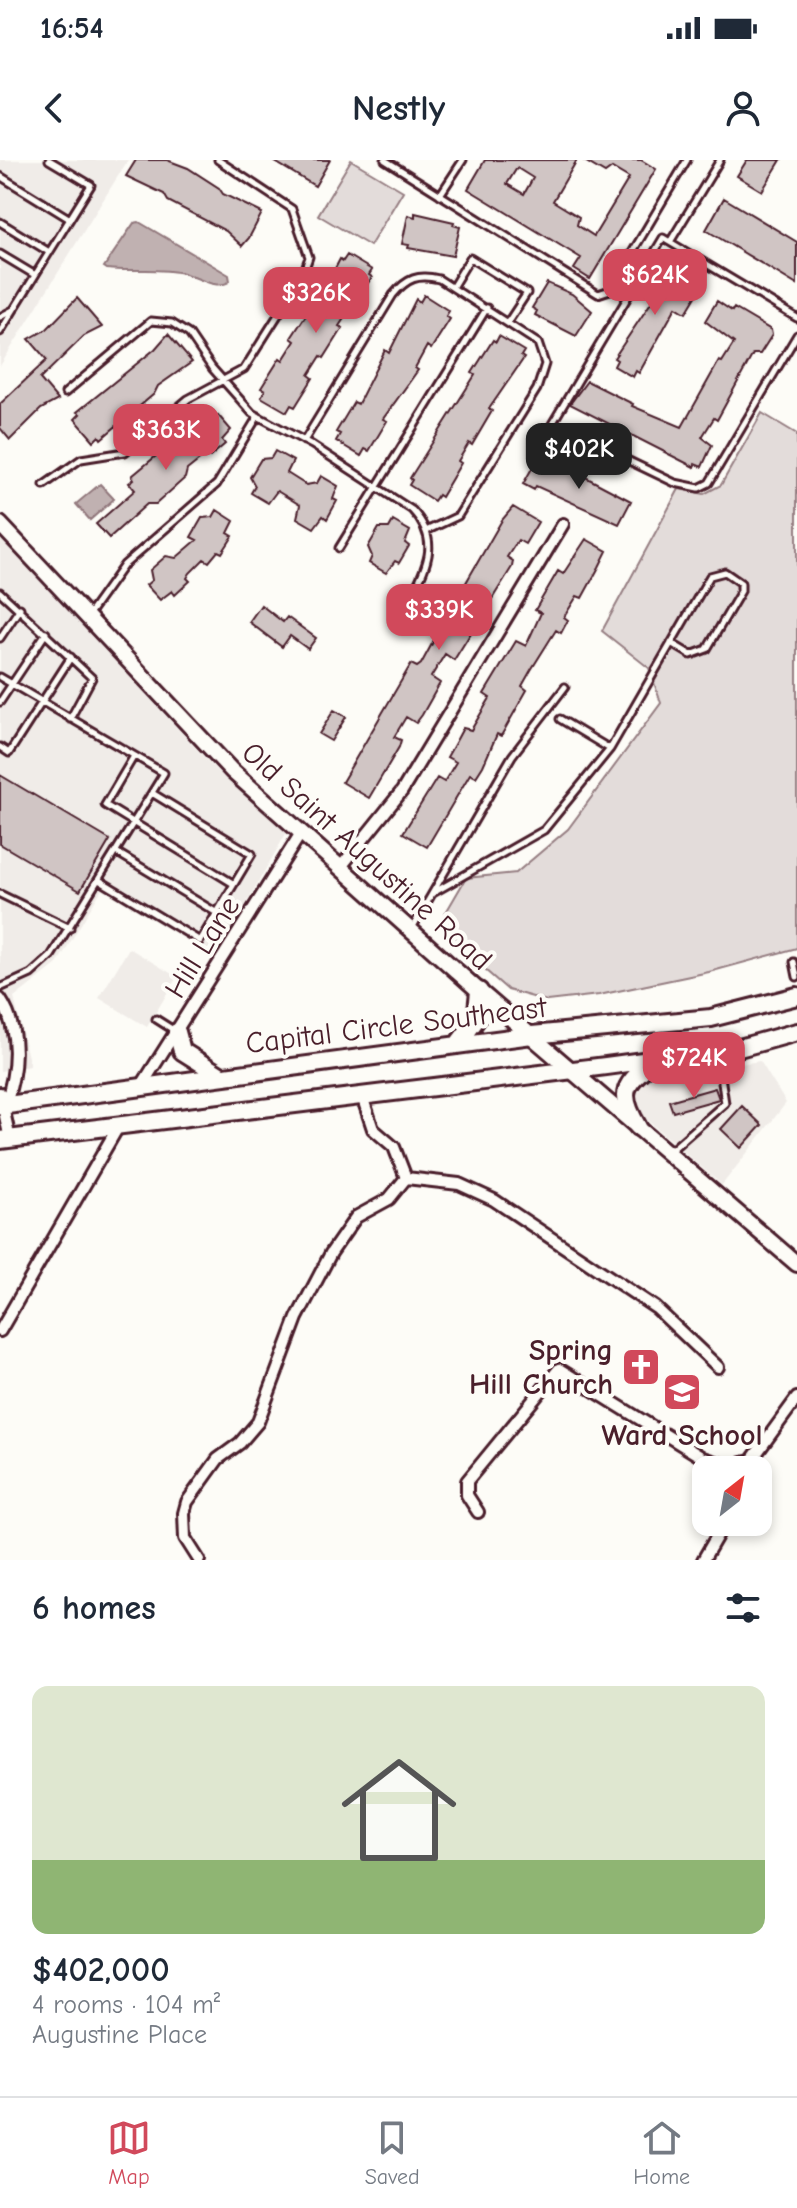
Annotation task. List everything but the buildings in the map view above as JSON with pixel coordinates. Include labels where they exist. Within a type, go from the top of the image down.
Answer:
[{"type":"main road","points":[[457,1045],[476,1020],[479,991]]},
{"type":"main road","name":"Capital Circle Southeast","points":[[2,1101],[532,1035],[711,1018],[797,996]]},
{"type":"main road","points":[[177,1032],[182,1051],[220,1075]]},
{"type":"main road","points":[[5,1139],[573,1071],[717,1051],[797,1032]]},
{"type":"main road","points":[[638,1127],[626,1106],[626,1090],[630,1080],[656,1059]]},
{"type":"street","name":"Old Saint Augustine Road","points":[[0,524],[232,771],[479,991],[797,1264]]},
{"type":"street","points":[[340,868],[402,791],[563,524]]},
{"type":"street","name":"Hill Lane","points":[[142,1085],[301,833]]},
{"type":"street","points":[[0,999],[9,1013],[16,1073],[2,1101],[5,1139]]},
{"type":"street","points":[[362,1096],[373,1129],[394,1147],[406,1178]]},
{"type":"street","points":[[0,1331],[118,1127]]},
{"type":"street","points":[[406,1178],[459,1184],[494,1200],[656,1308],[718,1367]]},
{"type":"street","points":[[199,1560],[185,1538],[187,1502],[218,1459],[240,1443],[258,1422],[297,1318],[331,1253],[356,1217],[389,1199],[406,1178]]},
{"type":"street","points":[[478,1512],[467,1495],[467,1481],[559,1369],[700,1456]]},
{"type":"street","points":[[755,1456],[797,1398]]},
{"type":"street","points":[[703,1560],[717,1536]]},
{"type":"lane","points":[[0,332],[91,185],[49,160]]},
{"type":"lane","points":[[44,485],[81,459],[125,452],[188,399],[250,363],[302,277],[309,257],[292,209],[218,160]]},
{"type":"lane","points":[[385,160],[598,294],[610,290],[687,160]]},
{"type":"lane","points":[[440,195],[463,160]]},
{"type":"lane","points":[[670,242],[720,160]]},
{"type":"lane","points":[[0,176],[70,219]]},
{"type":"lane","points":[[0,222],[49,252]]},
{"type":"lane","points":[[797,318],[663,238],[552,424],[675,483],[699,488],[709,483],[797,335]]},
{"type":"lane","points":[[0,254],[35,275]]},
{"type":"lane","points":[[453,287],[470,258],[527,293],[508,322]]},
{"type":"lane","points":[[304,441],[402,284],[424,275],[453,287],[538,343],[544,353],[542,377],[458,516],[426,531]]},
{"type":"lane","points":[[339,548],[487,308]]},
{"type":"lane","points":[[0,317],[14,310]]},
{"type":"lane","points":[[65,393],[141,328],[161,320],[189,334],[222,380],[258,416],[304,441],[412,510],[426,531],[430,558],[413,593]]},
{"type":"lane","points":[[86,618],[124,565],[217,484],[258,416]]},
{"type":"lane","points":[[433,893],[544,830],[610,749],[671,643],[710,576],[725,572],[736,578],[741,591],[707,649],[691,655],[671,643]]},
{"type":"lane","points":[[0,592],[92,678],[70,719]]},
{"type":"lane","points":[[0,637],[20,608]]},
{"type":"lane","points":[[0,702],[46,633]]},
{"type":"lane","points":[[0,747],[9,753],[71,657]]},
{"type":"lane","points":[[0,677],[164,773],[51,956],[31,974],[0,988]]},
{"type":"lane","points":[[410,930],[512,756],[565,687]]},
{"type":"lane","points":[[560,719],[610,749]]},
{"type":"lane","points":[[134,756],[105,805],[234,884]]},
{"type":"lane","points":[[99,880],[200,941],[252,854],[152,793]]},
{"type":"lane","points":[[116,852],[217,913]]},
{"type":"lane","points":[[0,894],[70,928]]},
{"type":"lane","points":[[794,962],[797,977]]},
{"type":"lane","points":[[156,1019],[177,1032]]},
{"type":"lane","points":[[668,1152],[725,1103],[717,1051]]},
{"type":"shaded area","points":[[0,160],[128,160],[0,366]]},
{"type":"shaded area","points":[[351,160],[403,191],[370,246],[318,215]]},
{"type":"shaded area","points":[[139,222],[229,275],[230,281],[220,285],[174,271],[104,267],[134,223]]},
{"type":"shaded area","points":[[762,413],[797,434],[797,948],[709,972],[599,995],[547,1001],[508,990],[444,934],[445,914],[466,878],[516,873],[568,829],[661,703],[649,668],[602,631],[679,489],[704,494],[721,485]]},
{"type":"shaded area","points":[[100,484],[114,499],[90,520],[76,504]]},
{"type":"shaded area","points":[[0,538],[216,770],[287,832],[215,957],[102,889],[57,964],[14,998],[30,1066],[0,1071]]},
{"type":"shaded area","points":[[129,948],[177,977],[147,1027],[99,998]]},
{"type":"shaded area","points":[[760,1061],[786,1103],[722,1185],[640,1114],[630,1100],[635,1084],[646,1078]]},
{"type":"place","name":"Spring Hill Church","points":[[641,1367]]},
{"type":"place","name":"Ward School","points":[[682,1392]]}]
